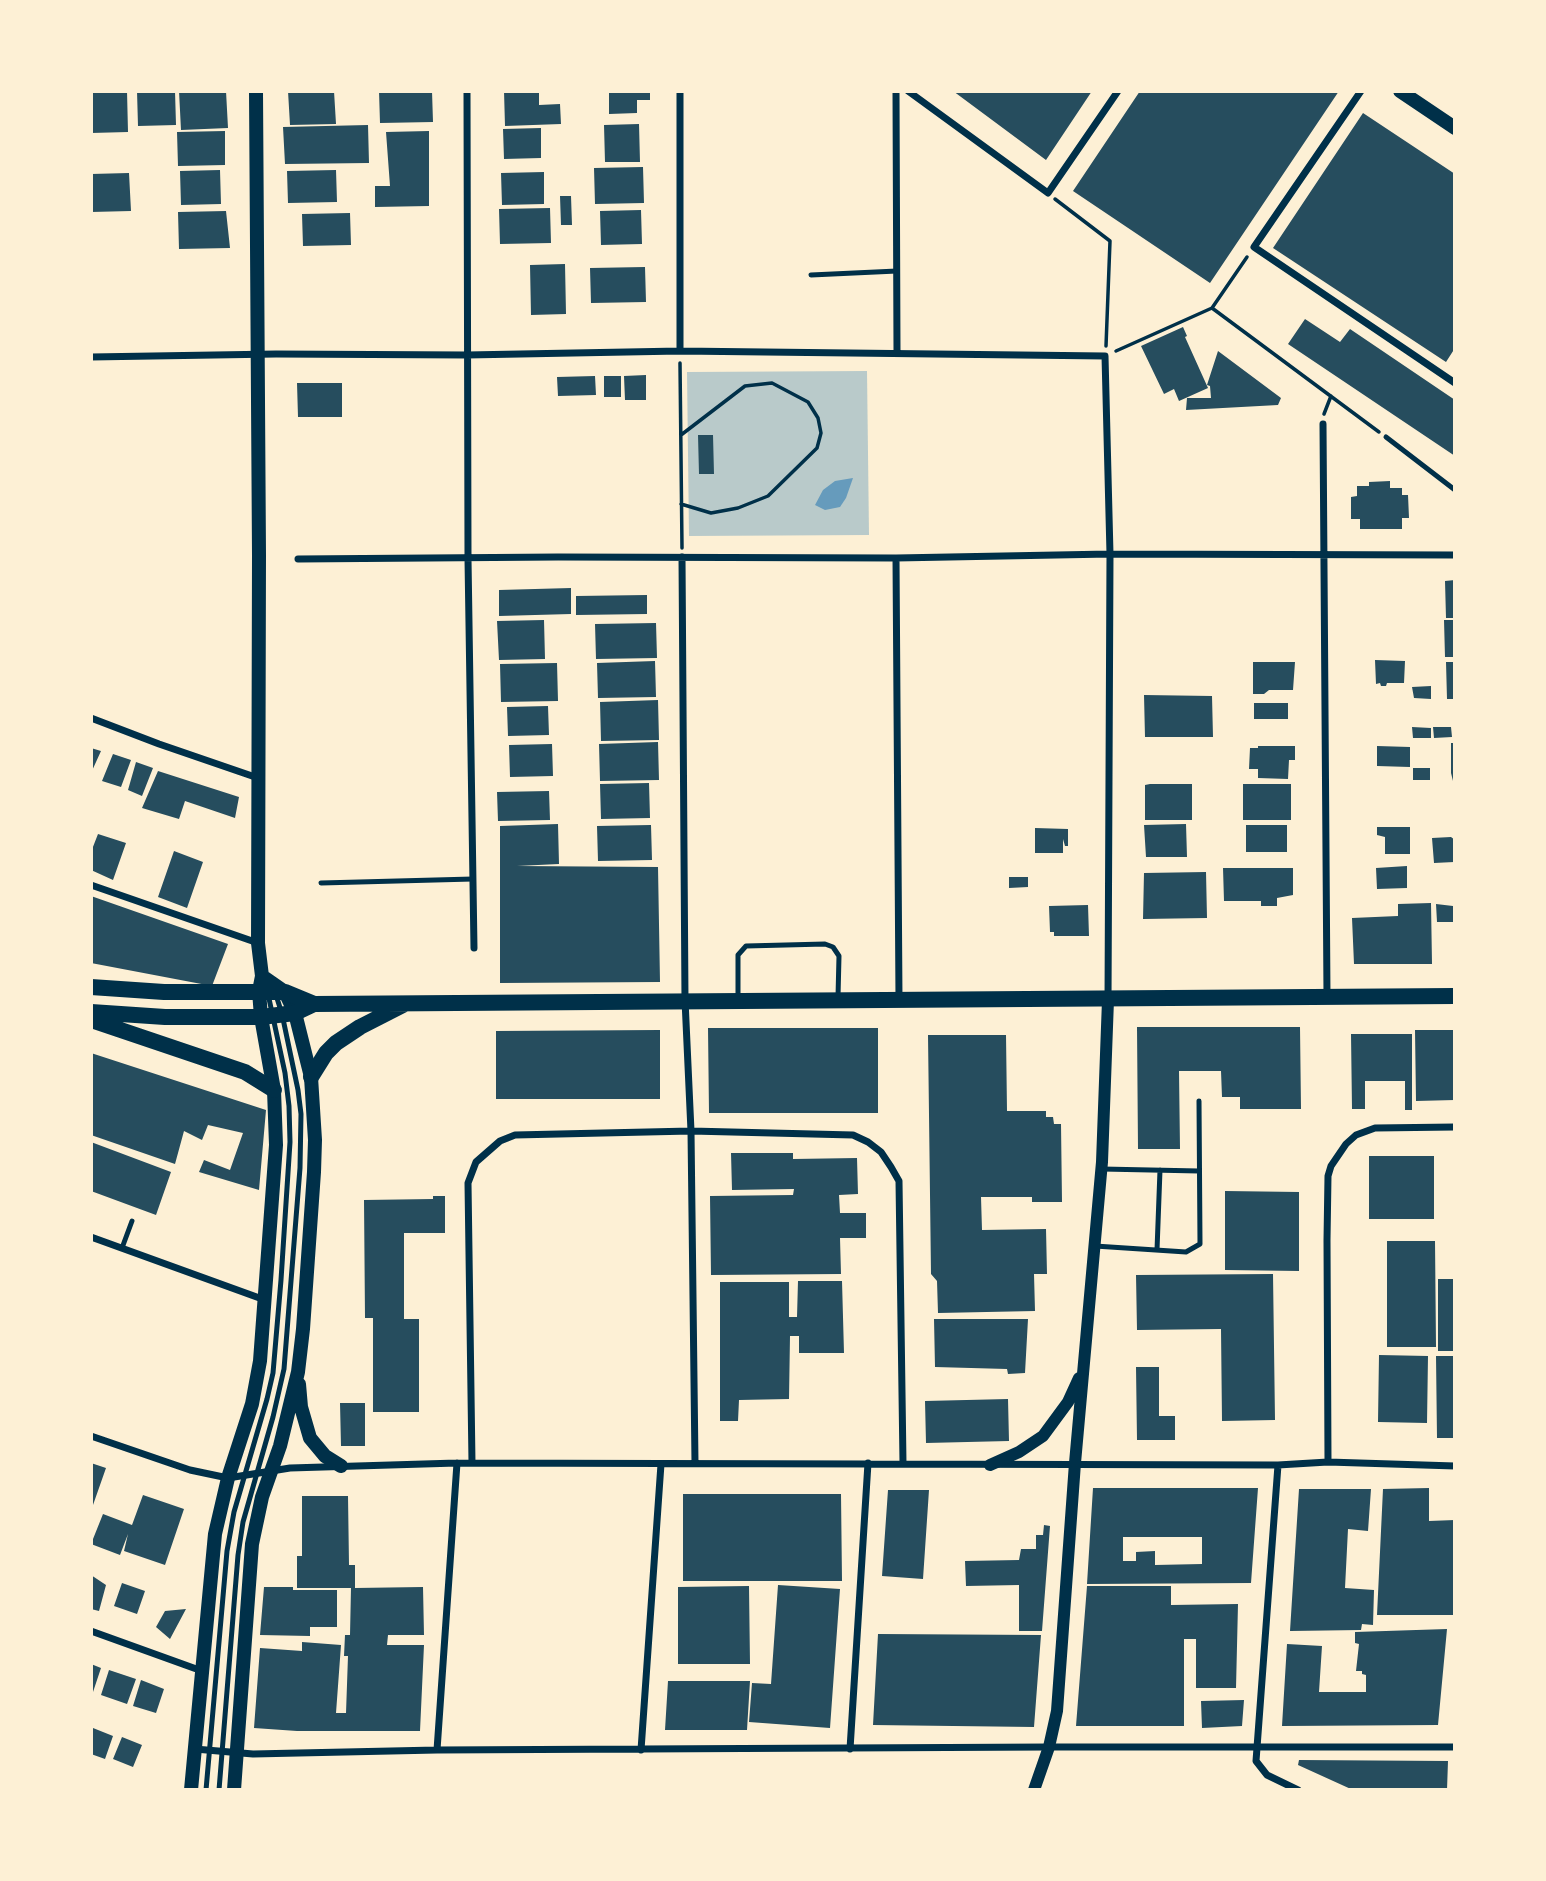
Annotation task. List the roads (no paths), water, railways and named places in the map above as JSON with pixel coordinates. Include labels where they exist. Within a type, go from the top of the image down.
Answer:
[{"type":"main road","points":[[234,1790],[228,1752],[252,1544],[262,1497],[288,1416],[298,1372],[315,1140],[311,1077],[277,1015],[258,943],[256,91]]},
{"type":"main road","points":[[1400,91],[1455,128]]},
{"type":"main road","points":[[91,987],[164,992],[270,989],[314,1004]]},
{"type":"main road","points":[[191,1790],[213,1544],[228,1478],[257,1384],[276,1145],[274,1090],[277,1015],[270,989]]},
{"type":"main road","points":[[91,1012],[165,1017],[277,1015],[314,1004],[410,1002],[1455,996]]},
{"type":"main road","points":[[311,1077],[326,1053],[347,1035],[410,1002]]},
{"type":"main road","points":[[91,1020],[245,1072],[274,1090]]},
{"type":"main road","points":[[298,1372],[301,1408],[310,1438],[325,1456],[341,1466]]},
{"type":"street","points":[[467,91],[468,559],[474,948]]},
{"type":"street","points":[[680,91],[680,351]]},
{"type":"street","points":[[896,91],[897,352]]},
{"type":"street","points":[[908,91],[1048,193],[1118,91]]},
{"type":"street","points":[[1361,91],[1254,247],[1454,381]]},
{"type":"street","points":[[91,357],[680,351],[1105,356],[1110,554],[1108,1000],[1101,1169],[1075,1463],[1057,1711],[1049,1747],[1034,1790]]},
{"type":"street","points":[[1323,424],[1327,997]]},
{"type":"street","points":[[298,559],[896,558],[1110,554],[1455,555]]},
{"type":"street","points":[[682,557],[685,1000],[691,1131],[695,1463]]},
{"type":"street","points":[[896,558],[899,999]]},
{"type":"street","points":[[91,718],[259,778]]},
{"type":"street","points":[[91,885],[258,943]]},
{"type":"street","points":[[1328,1462],[1328,1176],[1337,1155],[1356,1135],[1375,1128],[1455,1127]]},
{"type":"street","points":[[472,1464],[468,1183],[476,1162],[500,1141],[515,1135],[691,1131],[853,1135],[881,1152],[891,1167],[899,1181],[903,1463]]},
{"type":"street","points":[[91,1237],[265,1300]]},
{"type":"street","points":[[990,1465],[1019,1452],[1043,1436],[1068,1402],[1083,1369]]},
{"type":"street","points":[[91,1436],[190,1470],[228,1478],[271,1470],[457,1463],[1278,1465],[1328,1462],[1455,1466]]},
{"type":"street","points":[[437,1750],[457,1463]]},
{"type":"street","points":[[850,1749],[868,1463]]},
{"type":"street","points":[[641,1750],[661,1464]]},
{"type":"street","points":[[1278,1465],[1256,1747],[1257,1765],[1298,1790]]},
{"type":"street","points":[[91,1631],[203,1671]]},
{"type":"street","points":[[195,1749],[228,1752],[1455,1747]]},
{"type":"lane","points":[[811,275],[897,271]]},
{"type":"lane","points":[[1386,437],[1455,490]]},
{"type":"lane","points":[[321,883],[473,879]]},
{"type":"lane","points":[[738,1000],[738,955],[746,946],[825,944],[837,950],[839,956],[838,1000]]},
{"type":"lane","points":[[219,1790],[228,1752],[238,1555],[243,1522],[284,1369],[300,1168],[301,1114],[277,1015]]},
{"type":"lane","points":[[206,1790],[227,1551],[234,1512],[273,1373],[290,1142],[289,1106],[277,1015]]},
{"type":"lane","points":[[1095,1245],[1186,1252],[1194,1250],[1200,1244],[1199,1101]]},
{"type":"lane","points":[[1101,1169],[1199,1171]]},
{"type":"lane","points":[[1157,1250],[1160,1170]]},
{"type":"lane","points":[[122,1248],[132,1221]]},
{"type":"water","points":[[853,478],[840,507],[825,510],[815,505],[823,490],[835,481]]}]
